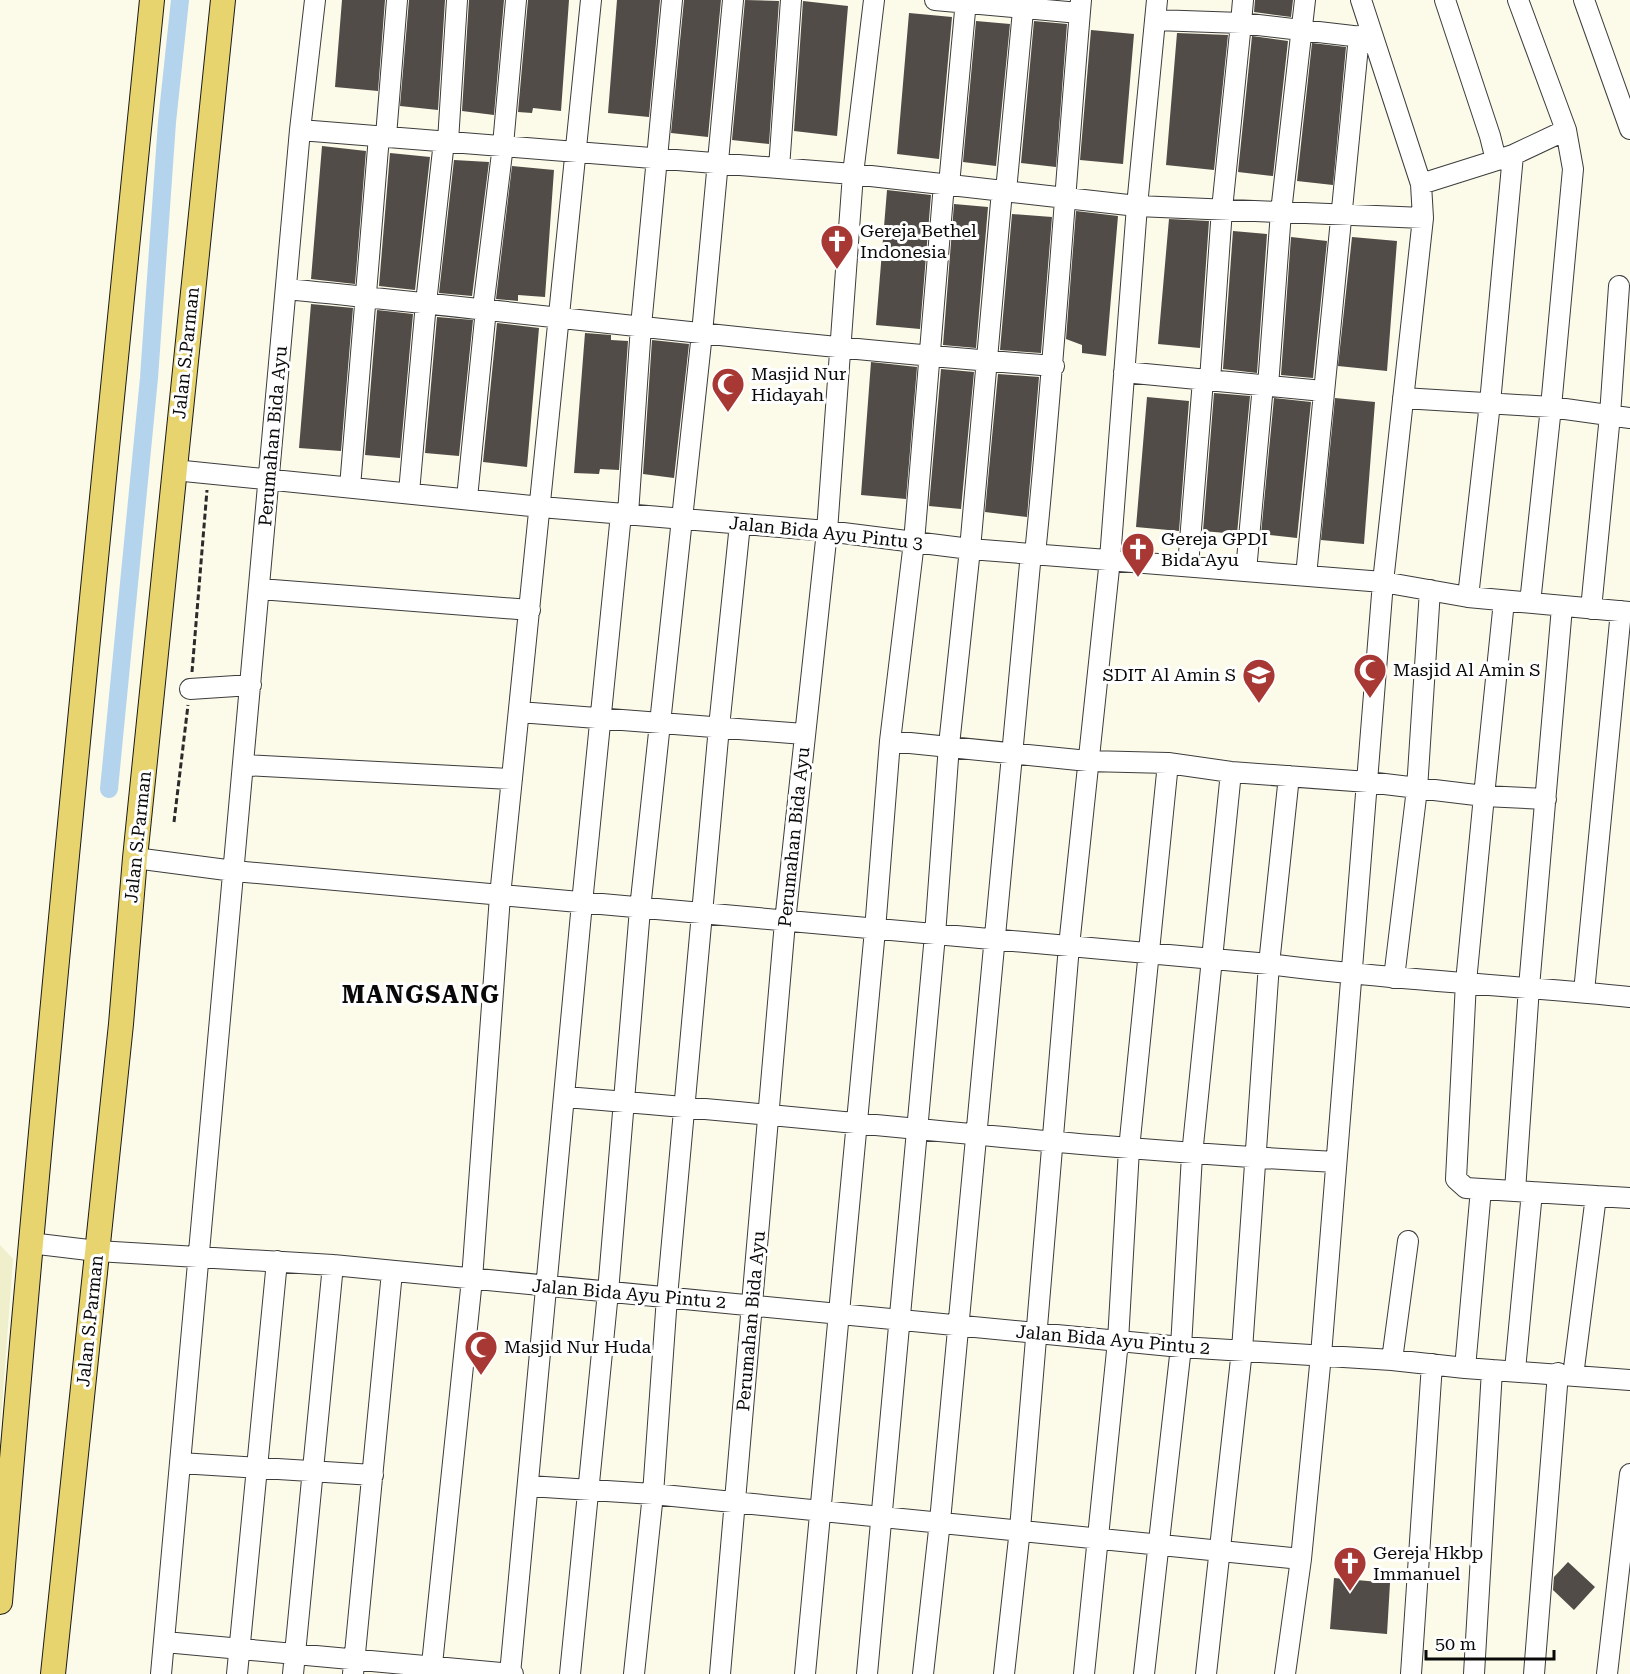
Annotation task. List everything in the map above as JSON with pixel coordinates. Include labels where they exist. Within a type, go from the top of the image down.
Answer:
[{"type":"main road","points":[[0,1602],[39,1244],[88,626],[152,0]]},
{"type":"main road","name":"Jalan S.Parman","points":[[53,1674],[89,1250],[121,1024],[135,858],[223,0]]},
{"type":"street","name":"Perumahan Bida Ayu","points":[[161,1674],[300,130],[315,0]]},
{"type":"street","points":[[350,486],[366,297],[397,0]]},
{"type":"street","points":[[409,492],[426,303],[446,141],[457,0]]},
{"type":"street","points":[[467,498],[516,0]]},
{"type":"street","points":[[431,1671],[472,1279],[500,896],[591,0]]},
{"type":"street","points":[[165,1642],[240,1649],[293,1664],[511,1674],[582,903],[625,514],[672,0]]},
{"type":"street","points":[[570,1674],[608,1292],[639,909],[662,723],[719,163],[733,0]]},
{"type":"street","points":[[779,168],[791,0]]},
{"type":"street","name":"Perumahan Bida Ayu","points":[[720,1674],[785,922],[827,531],[853,174],[874,0]]},
{"type":"street","points":[[923,1674],[959,1326],[1012,752],[1054,366],[1064,198],[1080,7],[935,0]]},
{"type":"street","points":[[1004,1674],[1020,1529],[1069,946],[1110,559],[1137,206],[1156,0]]},
{"type":"street","points":[[1188,566],[1243,0]]},
{"type":"street","points":[[1246,571],[1281,212],[1305,0]]},
{"type":"street","points":[[1445,0],[1490,136],[1504,157],[1490,403],[1468,597]]},
{"type":"street","points":[[1518,0],[1566,130],[1573,168],[1530,603]]},
{"type":"street","points":[[1584,0],[1630,129]]},
{"type":"street","points":[[806,1674],[855,1122],[875,930],[890,741],[914,542],[928,356],[966,1]]},
{"type":"street","points":[[1306,576],[1323,391],[1366,37],[1366,1]]},
{"type":"street","points":[[867,1674],[935,935],[949,745],[1023,4]]},
{"type":"street","points":[[1155,20],[1241,23],[1366,37]]},
{"type":"street","points":[[1285,1674],[1301,1558],[1320,1355],[1353,975],[1383,582],[1423,218],[1421,184],[1366,37]]},
{"type":"street","points":[[300,130],[853,174],[1137,206],[1423,218]]},
{"type":"street","points":[[1421,184],[1504,157],[1566,130]]},
{"type":"street","points":[[1591,609],[1610,415],[1619,286]]},
{"type":"street","points":[[286,289],[560,316],[839,349],[1054,366]]},
{"type":"street","points":[[1124,372],[1323,391]]},
{"type":"street","points":[[1403,398],[1551,407],[1630,418]]},
{"type":"street","name":"Jalan Bida Ayu Pintu 3","points":[[174,470],[541,507],[827,531],[970,549],[1383,582],[1468,597],[1626,612]]},
{"type":"street","points":[[634,1674],[653,1494],[667,1297],[740,524]]},
{"type":"street","points":[[260,590],[530,610]]},
{"type":"street","points":[[1394,978],[1417,789],[1430,590]]},
{"type":"street","points":[[1504,601],[1466,982],[1456,1179],[1466,1188],[1630,1198]]},
{"type":"street","points":[[1515,1370],[1524,1191],[1529,987],[1562,607]]},
{"type":"street","points":[[1584,992],[1626,612]]},
{"type":"street","points":[[190,689],[251,686]]},
{"type":"street","points":[[519,712],[804,734]]},
{"type":"street","points":[[890,741],[949,745],[1088,761],[1168,763],[1231,772],[1368,782],[1484,796],[1546,799]]},
{"type":"street","points":[[1084,1674],[1118,1341],[1129,1149],[1168,763]]},
{"type":"street","points":[[244,765],[512,779]]},
{"type":"street","points":[[1144,1674],[1180,1347],[1192,1155],[1210,960],[1231,772]]},
{"type":"street","points":[[1206,1674],[1242,1350],[1269,964],[1289,776]]},
{"type":"street","points":[[135,858],[234,871],[702,915],[1269,964],[1353,975],[1529,987],[1630,997]]},
{"type":"street","points":[[565,1098],[769,1113],[1192,1155],[1335,1162]]},
{"type":"street","points":[[1465,1368],[1481,1189]]},
{"type":"street","points":[[1534,1674],[1565,1374],[1596,1196]]},
{"type":"street","points":[[1392,1360],[1408,1241]]},
{"type":"street","points":[[39,1244],[89,1250]]},
{"type":"street","name":"Jalan Bida Ayu Pintu 2","points":[[89,1250],[333,1265],[1180,1347],[1392,1360],[1465,1368],[1630,1380]]},
{"type":"street","points":[[237,1674],[277,1261]]},
{"type":"street","points":[[293,1664],[333,1265]]},
{"type":"street","points":[[354,1667],[392,1272]]},
{"type":"street","points":[[1411,1674],[1432,1364]]},
{"type":"street","points":[[1474,1674],[1492,1370]]},
{"type":"street","points":[[180,1464],[373,1475]]},
{"type":"street","points":[[1607,1674],[1630,1474]]},
{"type":"street","points":[[530,1486],[653,1494],[1301,1558]]},
{"type":"path","points":[[174,822],[190,689],[208,473]]},
{"type":"green space","points":[[0,1245],[13,1259],[0,1431]]},
{"type":"building","points":[[342,0],[385,0],[378,91],[335,87]]},
{"type":"building","points":[[409,0],[445,0],[438,110],[400,106]]},
{"type":"building","points":[[469,0],[504,0],[494,115],[462,111]]},
{"type":"building","points":[[528,0],[569,0],[561,111],[533,108],[532,113],[518,112]]},
{"type":"building","points":[[617,0],[660,0],[649,117],[608,113]]},
{"type":"building","points":[[684,0],[721,0],[708,137],[671,133]]},
{"type":"building","points":[[745,0],[779,1],[769,144],[732,140]]},
{"type":"building","points":[[1255,0],[1293,0],[1291,17],[1254,12]]},
{"type":"building","points":[[803,1],[848,6],[837,136],[794,131]]},
{"type":"building","points":[[909,13],[952,17],[939,159],[897,154]]},
{"type":"building","points":[[976,21],[1010,24],[996,166],[963,162]]},
{"type":"building","points":[[1034,21],[1067,24],[1056,167],[1021,163]]},
{"type":"building","points":[[1091,30],[1134,34],[1123,164],[1080,160]]},
{"type":"building","points":[[1177,33],[1228,35],[1214,170],[1166,165]]},
{"type":"building","points":[[1252,36],[1288,41],[1273,176],[1238,172]]},
{"type":"building","points":[[1312,43],[1346,47],[1333,185],[1297,181]]},
{"type":"building","points":[[322,146],[366,151],[355,284],[311,279]]},
{"type":"building","points":[[390,153],[430,157],[415,290],[379,286]]},
{"type":"building","points":[[454,160],[489,162],[472,296],[439,293]]},
{"type":"building","points":[[512,166],[554,170],[545,297],[518,295],[518,301],[496,299]]},
{"type":"building","points":[[887,190],[931,195],[920,329],[876,325]]},
{"type":"building","points":[[954,204],[988,207],[976,348],[943,345]]},
{"type":"building","points":[[1076,211],[1118,216],[1106,356],[1082,353],[1082,345],[1066,339]]},
{"type":"building","points":[[1012,214],[1052,217],[1041,353],[1000,350]]},
{"type":"building","points":[[1169,219],[1209,221],[1200,348],[1158,344]]},
{"type":"building","points":[[1233,231],[1267,234],[1257,373],[1223,369]]},
{"type":"building","points":[[1291,237],[1327,241],[1313,378],[1281,375]]},
{"type":"building","points":[[1352,237],[1397,241],[1387,371],[1338,366]]},
{"type":"building","points":[[311,304],[353,308],[341,451],[299,448]]},
{"type":"building","points":[[377,310],[413,314],[400,458],[365,455]]},
{"type":"building","points":[[437,317],[473,320],[459,456],[425,453]]},
{"type":"building","points":[[497,323],[539,328],[527,467],[483,462]]},
{"type":"building","points":[[585,333],[611,335],[611,340],[628,341],[619,470],[600,469],[599,474],[574,473]]},
{"type":"building","points":[[652,340],[689,344],[674,478],[643,474]]},
{"type":"building","points":[[871,362],[917,367],[906,499],[861,495]]},
{"type":"building","points":[[941,369],[974,372],[961,509],[929,506]]},
{"type":"building","points":[[998,374],[1039,377],[1027,517],[985,512]]},
{"type":"building","points":[[1214,393],[1250,396],[1237,534],[1203,531]]},
{"type":"building","points":[[1147,397],[1189,401],[1179,531],[1136,527]]},
{"type":"building","points":[[1274,398],[1311,402],[1297,538],[1261,534]]},
{"type":"building","points":[[1335,398],[1375,402],[1364,544],[1321,540]]},
{"type":"building","points":[[1568,1562],[1595,1587],[1574,1610],[1553,1590],[1554,1577]]},
{"type":"building","points":[[1334,1578],[1390,1583],[1387,1634],[1330,1629]]},
{"type":"waterway","points":[[109,789],[149,378],[167,122],[180,0]]},
{"type":"place","name":"Gereja Bethel Indonesia","points":[[837,270]]},
{"type":"place","name":"Masjid Nur Hidayah","points":[[728,413]]},
{"type":"place","name":"Gereja GPDI Bida Ayu","points":[[1138,578]]},
{"type":"place","name":"Masjid Al Amin S","points":[[1370,699]]},
{"type":"place","name":"SDIT Al Amin S","points":[[1259,704]]},
{"type":"place","name":"Masjid Nur Huda","points":[[481,1376]]},
{"type":"place","name":"Gereja Hkbp Immanuel","points":[[1350,1592]]},
{"type":"district","name":"MANGSANG","points":[[421,995]]}]
